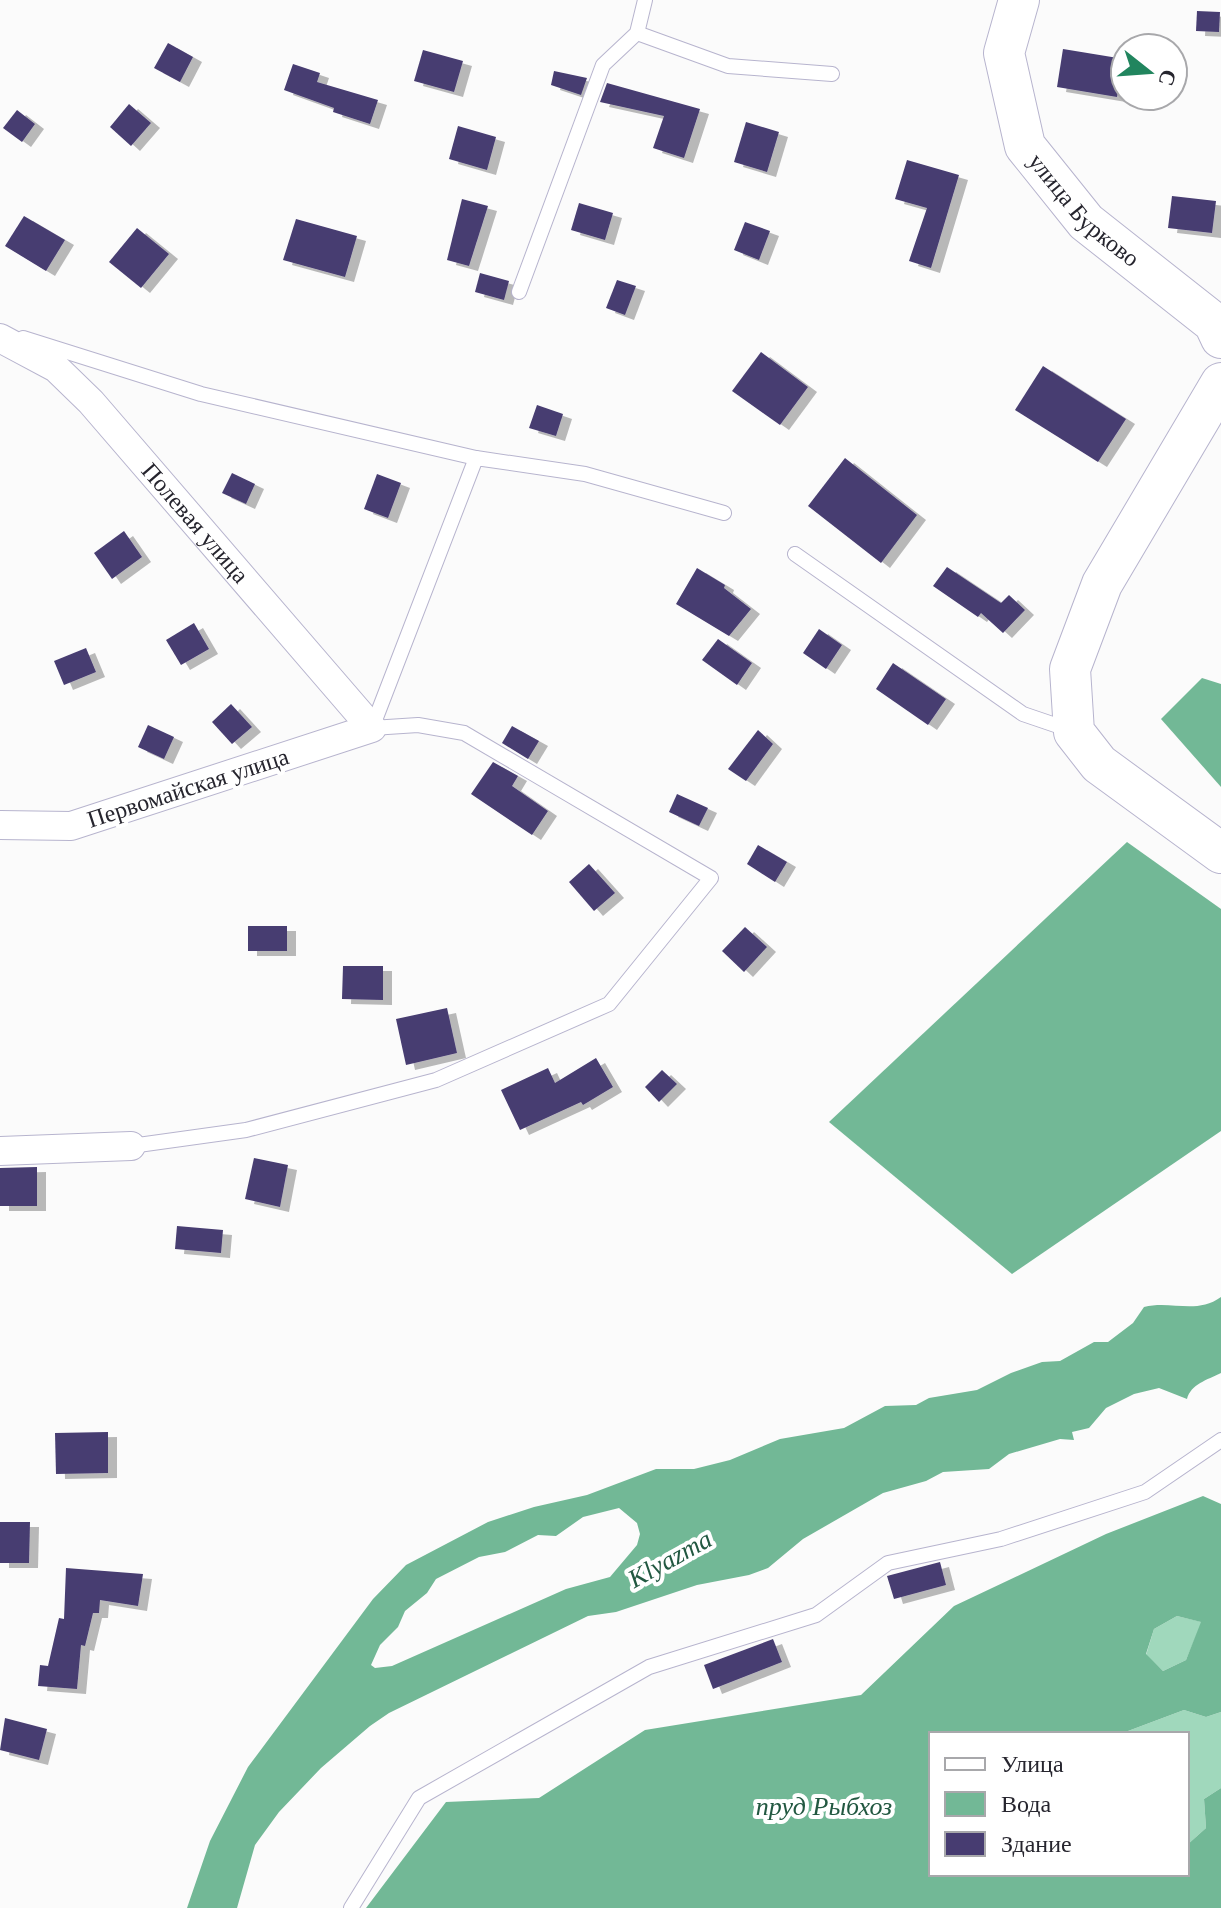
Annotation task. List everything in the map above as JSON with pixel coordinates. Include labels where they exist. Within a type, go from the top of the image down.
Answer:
[{"type":"street","name":"улица Бурково","points":[[1019,0],[1004,53],[1025,146],[1086,222],[1214,323],[1221,338]]},
{"type":"street","name":"Полевая улица","points":[[0,338],[56,368],[91,402],[358,708],[372,728]]},
{"type":"street","points":[[1221,383],[1102,584],[1070,669],[1074,732],[1099,764],[1221,853]]},
{"type":"street","name":"Первомайская улица","points":[[0,825],[71,826],[372,728]]},
{"type":"street","points":[[0,1151],[131,1146]]},
{"type":"lane","points":[[519,292],[603,65],[637,33],[645,0]]},
{"type":"lane","points":[[637,33],[728,66],[832,74]]},
{"type":"lane","points":[[0,331],[201,394],[476,458],[585,474],[724,513]]},
{"type":"lane","points":[[131,1146],[246,1130],[436,1080],[609,1004],[711,878],[464,733],[418,725],[372,728],[476,458]]},
{"type":"lane","points":[[795,554],[1023,714],[1074,732]]},
{"type":"lane","points":[[351,1908],[419,1798],[649,1667],[816,1615],[888,1563],[1001,1539],[1145,1492],[1221,1440]]},
{"type":"shaded area","points":[[1177,1616],[1202,1622],[1186,1660],[1163,1671],[1146,1655],[1154,1629]]},
{"type":"shaded area","points":[[1184,1710],[1206,1717],[1221,1712],[1221,1788],[1204,1799],[1206,1828],[1189,1843],[1189,1732],[1125,1732]]},
{"type":"water","points":[[1202,678],[1221,684],[1221,787],[1161,719]]},
{"type":"water","points":[[1127,842],[1221,909],[1221,1131],[1012,1274],[829,1122]]},
{"type":"water","name":"Klyazma","points":[[1221,1297],[1221,1373],[1196,1386],[1187,1399],[1159,1388],[1134,1394],[1106,1408],[1089,1428],[1072,1432],[1074,1440],[1060,1439],[1009,1454],[989,1469],[943,1472],[926,1481],[883,1493],[803,1539],[768,1568],[697,1585],[616,1612],[588,1616],[389,1713],[321,1768],[279,1812],[255,1845],[237,1908],[187,1908],[210,1841],[248,1767],[373,1599],[406,1565],[488,1522],[534,1507],[587,1495],[656,1469],[694,1469],[730,1460],[780,1439],[844,1428],[885,1406],[916,1405],[929,1398],[977,1390],[1042,1362],[1060,1361],[1094,1342],[1108,1342],[1133,1323],[1144,1307],[1193,1306]],"holes":[[[619,1508],[637,1523],[640,1534],[637,1545],[610,1577],[566,1589],[392,1666],[375,1668],[371,1665],[380,1645],[398,1627],[405,1611],[427,1593],[436,1579],[479,1557],[505,1552],[538,1535],[556,1536],[583,1517]]]},
{"type":"water","name":"пруд Рыбхоз","points":[[1203,1496],[1221,1504],[1221,1712],[1206,1717],[1184,1710],[1125,1732],[929,1732],[929,1876],[1189,1876],[1189,1843],[1206,1828],[1204,1799],[1221,1788],[1221,1908],[366,1908],[446,1802],[539,1798],[645,1730],[861,1695],[954,1606],[1106,1534]],"holes":[[[1177,1616],[1201,1622],[1186,1660],[1163,1671],[1146,1654],[1154,1629]]]},
{"type":"building","points":[[1197,11],[1220,12],[1219,32],[1196,31]]},
{"type":"building","points":[[168,43],[193,57],[180,82],[154,68]]},
{"type":"building","points":[[1063,49],[1109,57],[1109,96],[1057,87]]},
{"type":"building","points":[[423,50],[463,61],[454,92],[414,81]]},
{"type":"building","points":[[293,64],[320,73],[317,82],[378,100],[370,124],[333,112],[334,108],[284,90]]},
{"type":"building","points":[[554,71],[587,78],[581,95],[551,85]]},
{"type":"building","points":[[607,83],[700,109],[684,158],[653,148],[664,116],[600,102]]},
{"type":"building","points":[[129,104],[151,123],[131,146],[110,127]]},
{"type":"building","points":[[17,110],[35,124],[22,142],[3,128]]},
{"type":"building","points":[[746,122],[779,132],[767,172],[734,162]]},
{"type":"building","points":[[458,126],[496,137],[487,170],[449,159]]},
{"type":"building","points":[[907,160],[959,175],[931,268],[909,261],[927,208],[895,199]]},
{"type":"building","points":[[1172,196],[1216,201],[1212,233],[1168,228]]},
{"type":"building","points":[[462,199],[488,206],[469,266],[447,260]]},
{"type":"building","points":[[579,203],[613,213],[605,240],[571,230]]},
{"type":"building","points":[[24,216],[65,240],[46,271],[5,246]]},
{"type":"building","points":[[296,219],[357,236],[345,277],[283,260]]},
{"type":"building","points":[[745,222],[770,231],[759,260],[734,250]]},
{"type":"building","points":[[137,228],[169,254],[141,288],[109,262]]},
{"type":"building","points":[[480,273],[509,281],[504,300],[475,292]]},
{"type":"building","points":[[617,280],[636,286],[625,315],[606,308]]},
{"type":"building","points":[[761,352],[808,387],[780,425],[732,391]]},
{"type":"building","points":[[1043,366],[1126,419],[1098,462],[1015,410]]},
{"type":"building","points":[[537,405],[563,414],[556,436],[529,428]]},
{"type":"building","points":[[845,458],[917,515],[881,563],[808,506]]},
{"type":"building","points":[[232,473],[255,484],[246,504],[222,493]]},
{"type":"building","points":[[377,474],[401,483],[388,518],[364,509]]},
{"type":"building","points":[[124,531],[142,557],[112,579],[94,553]]},
{"type":"building","points":[[947,567],[1001,603],[1009,595],[1025,610],[1003,633],[981,613],[978,617],[933,586]]},
{"type":"building","points":[[697,568],[725,585],[724,588],[751,609],[729,636],[676,604]]},
{"type":"building","points":[[194,623],[209,649],[181,665],[166,640]]},
{"type":"building","points":[[819,629],[842,645],[826,669],[803,653]]},
{"type":"building","points":[[718,639],[752,663],[737,685],[702,660]]},
{"type":"building","points":[[86,648],[96,672],[64,685],[54,661]]},
{"type":"building","points":[[893,663],[946,699],[928,725],[876,689]]},
{"type":"building","points":[[231,704],[252,727],[232,744],[212,722]]},
{"type":"building","points":[[148,725],[174,737],[164,759],[138,747]]},
{"type":"building","points":[[512,726],[539,741],[528,759],[502,743]]},
{"type":"building","points":[[758,730],[773,744],[746,781],[728,769]]},
{"type":"building","points":[[493,762],[518,776],[512,786],[548,811],[532,835],[471,794]]},
{"type":"building","points":[[677,794],[708,808],[699,826],[669,812]]},
{"type":"building","points":[[758,845],[787,862],[775,882],[747,864]]},
{"type":"building","points":[[589,864],[615,893],[594,911],[569,882]]},
{"type":"building","points":[[248,926],[287,926],[287,951],[248,951]]},
{"type":"building","points":[[745,927],[767,947],[744,972],[722,951]]},
{"type":"building","points":[[343,966],[383,966],[383,1000],[342,999]]},
{"type":"building","points":[[447,1008],[457,1053],[406,1065],[396,1019]]},
{"type":"building","points":[[596,1058],[613,1087],[583,1105],[581,1102],[520,1130],[501,1090],[548,1068],[555,1083]]},
{"type":"building","points":[[662,1070],[677,1084],[659,1102],[645,1087]]},
{"type":"building","points":[[254,1158],[288,1165],[280,1207],[245,1199]]},
{"type":"building","points":[[37,1167],[37,1206],[0,1206],[0,1168]]},
{"type":"building","points":[[177,1226],[223,1230],[221,1253],[175,1249]]},
{"type":"building","points":[[108,1432],[108,1473],[56,1474],[55,1433]]},
{"type":"building","points":[[0,1522],[30,1522],[29,1563],[0,1563]]},
{"type":"building","points":[[940,1562],[946,1585],[894,1599],[887,1576]]},
{"type":"building","points":[[66,1568],[143,1574],[138,1606],[100,1600],[99,1613],[93,1613],[85,1646],[81,1645],[77,1689],[38,1686],[40,1665],[48,1666],[59,1618],[64,1619]]},
{"type":"building","points":[[773,1639],[782,1662],[713,1689],[704,1665]]},
{"type":"building","points":[[5,1718],[47,1729],[39,1760],[0,1750]]}]
